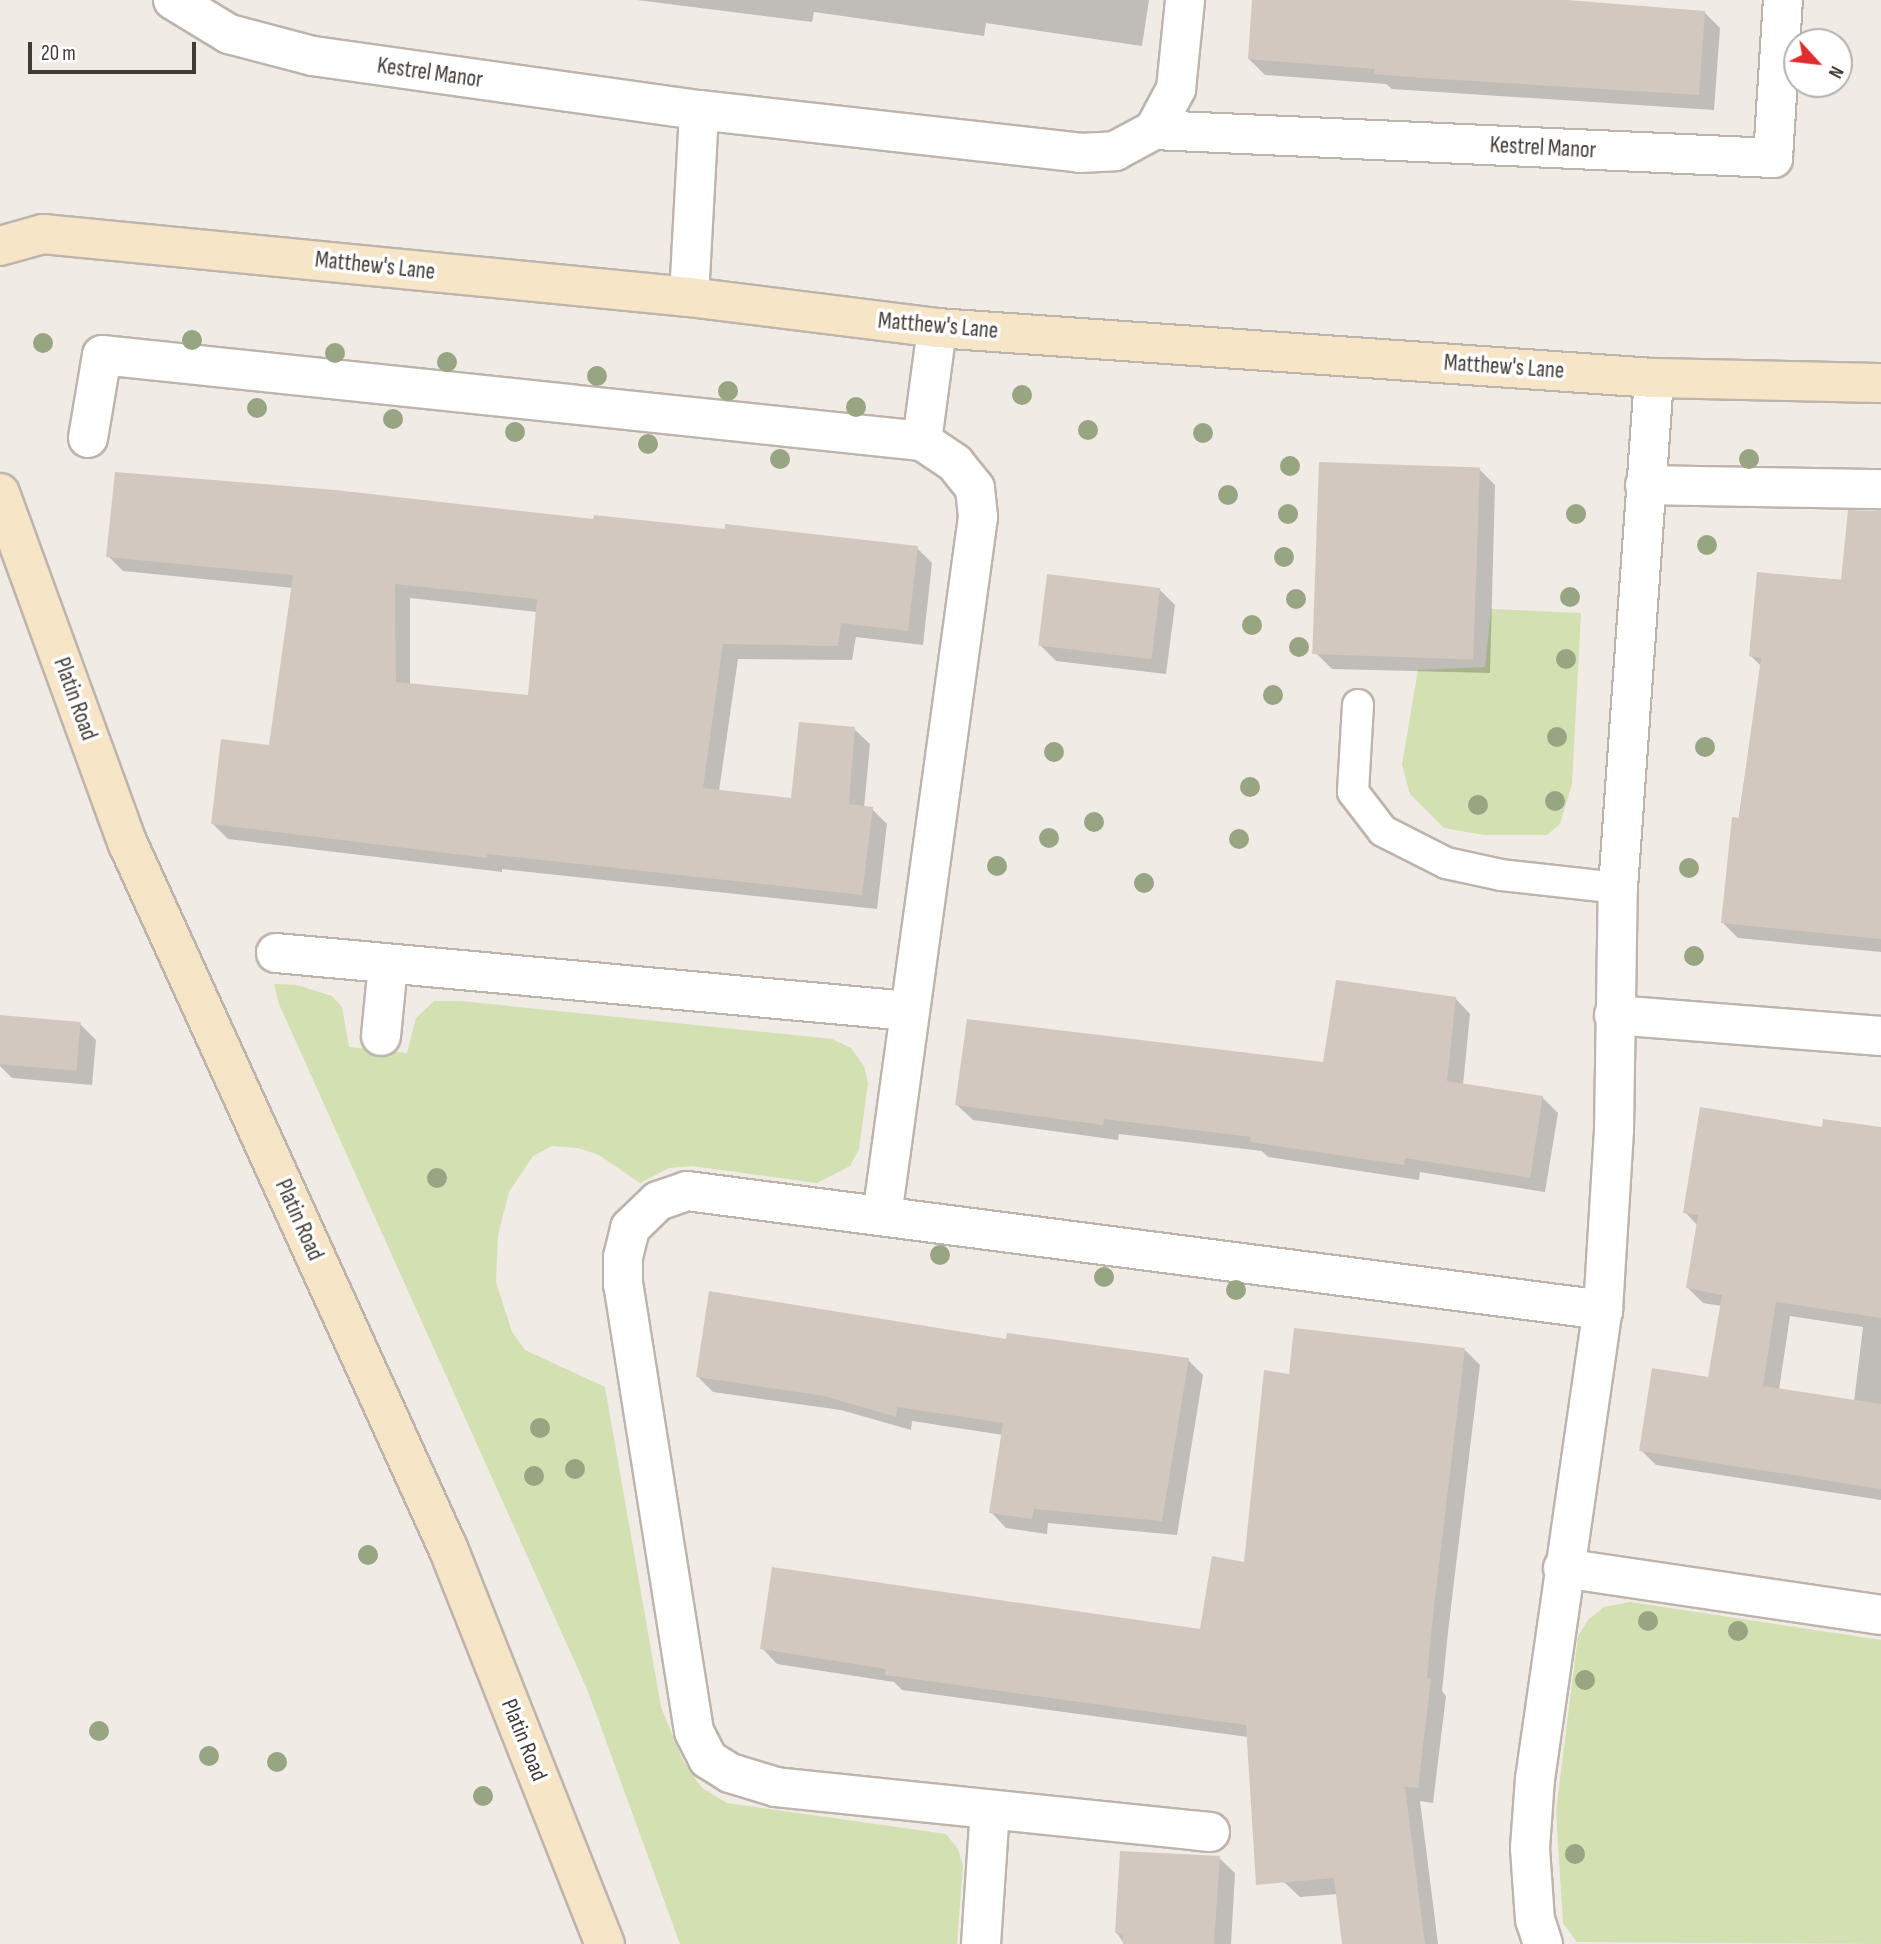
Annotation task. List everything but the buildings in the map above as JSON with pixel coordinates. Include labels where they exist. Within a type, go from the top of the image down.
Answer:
[{"type":"street","name":"Kestrel Manor","points":[[173,0],[229,34],[313,56],[699,110],[1080,153],[1115,151],[1154,130],[1773,158],[1783,0]]},
{"type":"street","points":[[1154,130],[1176,89],[1185,0]]},
{"type":"street","points":[[689,297],[699,110]]},
{"type":"street","name":"Matthew's Lane","points":[[0,246],[43,234],[689,297],[937,328],[1654,378],[1881,383]]},
{"type":"street","points":[[922,441],[937,328]]},
{"type":"street","points":[[88,438],[102,355],[922,441],[955,463],[975,488],[978,517],[882,1216]]},
{"type":"street","points":[[1543,1944],[1535,1920],[1530,1848],[1536,1762],[1603,1310],[1614,1130],[1618,888],[1654,378]]},
{"type":"street","points":[[1645,485],[1881,489]]},
{"type":"street","name":"Platin Road","points":[[0,493],[128,844],[448,1548],[605,1944]]},
{"type":"street","points":[[276,953],[909,1011]]},
{"type":"street","points":[[381,1036],[388,965]]},
{"type":"street","points":[[1614,1015],[1881,1036]]},
{"type":"street","points":[[1210,1832],[762,1786],[708,1759],[694,1731],[623,1285],[623,1257],[630,1228],[658,1201],[687,1191],[1603,1310]]},
{"type":"street","points":[[1563,1568],[1881,1615]]},
{"type":"street","points":[[981,1944],[990,1810]]},
{"type":"lane","points":[[1358,705],[1353,792],[1383,831],[1446,863],[1500,875],[1618,888]]},
{"type":"green space","points":[[1491,609],[1581,613],[1572,784],[1560,824],[1547,835],[1484,835],[1444,828],[1410,794],[1402,765],[1418,670],[1485,667]]},
{"type":"green space","points":[[274,984],[297,985],[332,996],[342,1007],[349,1047],[407,1053],[416,1018],[434,1001],[460,1001],[832,1039],[851,1048],[864,1066],[868,1083],[859,1149],[850,1166],[817,1183],[692,1166],[669,1168],[640,1183],[599,1155],[578,1148],[552,1146],[533,1156],[509,1192],[498,1235],[496,1282],[512,1332],[525,1350],[605,1387],[661,1707],[683,1761],[702,1788],[727,1803],[946,1834],[958,1849],[963,1866],[957,1944],[680,1944],[587,1689],[279,1004]]},
{"type":"green space","points":[[1630,1602],[1881,1640],[1881,1944],[1577,1942],[1563,1923],[1556,1811],[1578,1636],[1588,1620],[1604,1607]]}]
